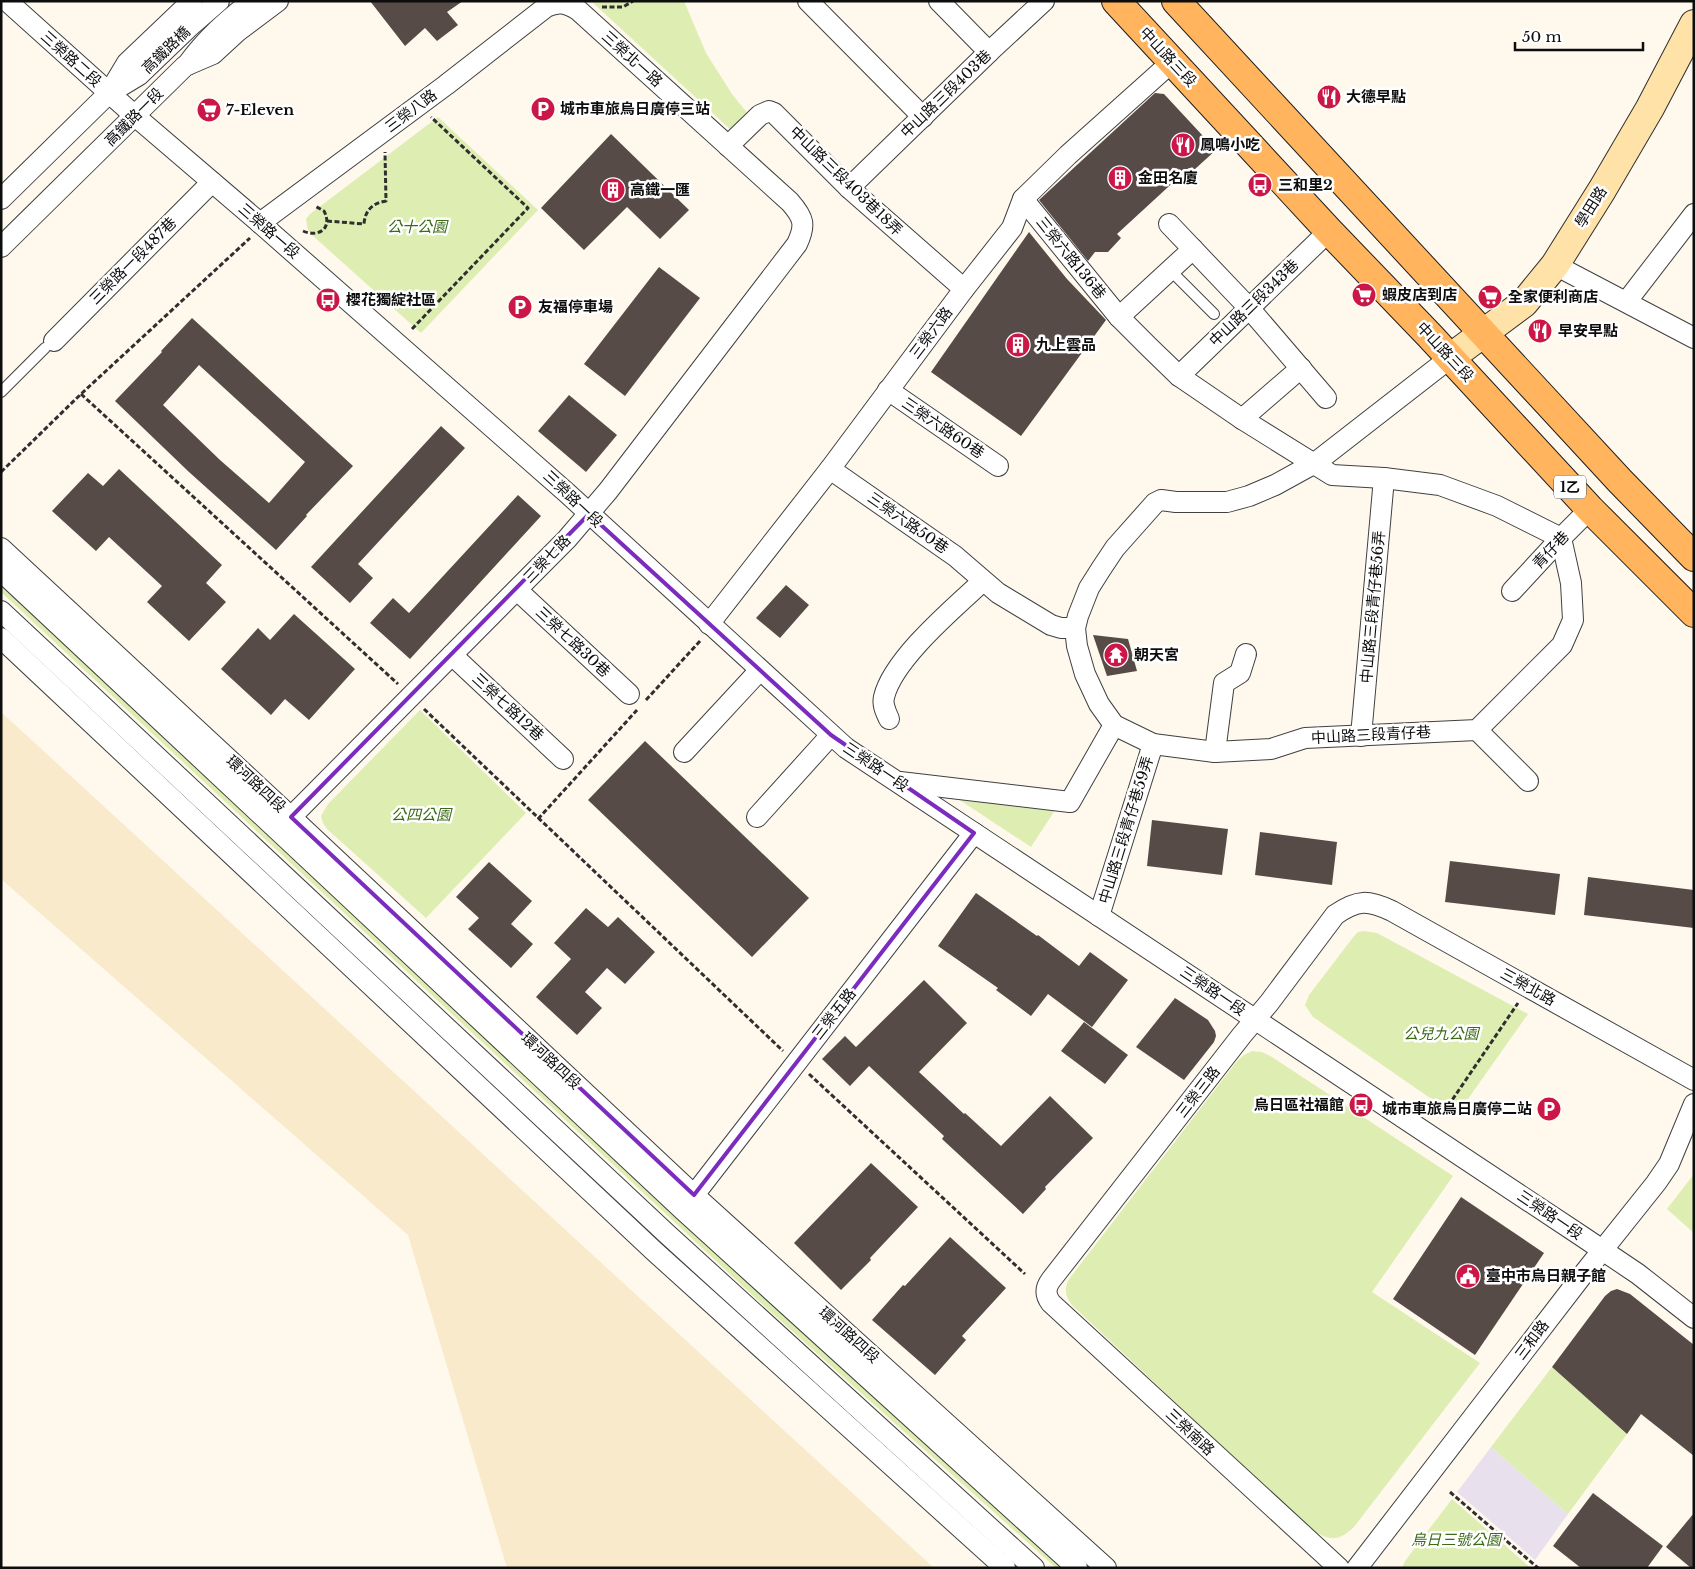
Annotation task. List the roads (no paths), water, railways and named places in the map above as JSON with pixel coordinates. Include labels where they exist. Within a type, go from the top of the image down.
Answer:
[{"type":"main road","name":"中山路三段","points":[[1116,1],[1590,509],[1694,614]]},
{"type":"main road","name":"1乙","points":[[1176,1],[1483,334],[1694,557]]},
{"type":"main road","name":"學田路","points":[[1450,358],[1524,303],[1554,265],[1602,190],[1650,108],[1694,24]]},
{"type":"street","name":"三榮路二段","points":[[8,1],[135,116]]},
{"type":"street","points":[[1,199],[109,93],[127,63],[192,1]]},
{"type":"street","name":"高鐵路橋","points":[[109,93],[139,75],[188,28],[220,1]]},
{"type":"street","name":"高鐵路橋","points":[[186,66],[203,43],[228,19],[252,1]]},
{"type":"street","name":"高鐵路一段","points":[[1,248],[186,66],[213,54],[238,31],[278,1]]},
{"type":"street","points":[[808,1],[923,116]]},
{"type":"street","points":[[939,1],[989,52]]},
{"type":"street","name":"中山路三段403巷","points":[[850,188],[1044,1]]},
{"type":"street","name":"三榮北一路","points":[[562,2],[578,10],[790,202],[799,212],[804,224]]},
{"type":"street","name":"三榮八路","points":[[255,230],[546,7],[562,2]]},
{"type":"street","name":"三榮六路","points":[[704,632],[1012,228],[1023,199],[1068,155],[1173,62]]},
{"type":"street","name":"中山路三段403巷18弄","points":[[728,146],[760,115],[769,111],[774,113],[850,188],[964,289]]},
{"type":"street","name":"三榮路一段","points":[[135,116],[212,182],[255,230],[589,514],[704,632],[760,670],[846,748],[1638,1274],[1694,1318]]},
{"type":"street","name":"三榮路一段487巷","points":[[49,344],[212,182]]},
{"type":"street","name":"三榮六路136巷","points":[[1023,199],[1119,317],[1179,376],[1242,420],[1315,463]]},
{"type":"street","points":[[1626,301],[1694,214]]},
{"type":"street","name":"三榮七路","points":[[291,817],[568,539],[797,244],[804,224]]},
{"type":"street","points":[[1169,224],[1249,308],[1326,398]]},
{"type":"street","name":"中山路三段343巷","points":[[1179,376],[1329,231]]},
{"type":"street","points":[[1119,317],[1193,249]]},
{"type":"street","points":[[1554,265],[1694,338]]},
{"type":"street","points":[[896,781],[1070,802],[1114,725],[1100,704],[1085,674],[1077,646],[1076,628],[1078,616],[1089,588],[1115,548],[1155,503],[1161,500],[1176,502],[1227,502],[1249,496],[1275,485],[1315,463],[1450,358]]},
{"type":"street","points":[[1242,420],[1301,368]]},
{"type":"street","name":"三榮六路60巷","points":[[888,390],[998,466]]},
{"type":"street","points":[[1315,463],[1332,475],[1384,478],[1440,485],[1497,506],[1561,538],[1571,583],[1573,620],[1562,645],[1477,730],[1528,781]]},
{"type":"street","name":"三榮六路50巷","points":[[830,469],[955,556],[998,593],[1051,625],[1062,628],[1076,628]]},
{"type":"street","name":"中山路三段青仔巷56弄","points":[[1361,736],[1384,478]]},
{"type":"street","name":"青仔巷","points":[[1512,591],[1590,509]]},
{"type":"street","name":"環河路四段","points":[[1,548],[694,1195],[1106,1568]]},
{"type":"street","name":"環河路四段","points":[[1,571],[683,1210],[1077,1568]]},
{"type":"street","points":[[889,719],[884,708],[884,698],[893,677],[903,662],[931,630],[983,581]]},
{"type":"street","name":"三榮七路30巷","points":[[517,590],[628,694]]},
{"type":"street","points":[[1,610],[667,1234],[1034,1568]]},
{"type":"street","points":[[1,638],[654,1251],[1005,1568]]},
{"type":"street","points":[[1215,752],[1224,682],[1240,673],[1246,654]]},
{"type":"street","name":"三榮七路12巷","points":[[452,655],[563,759]]},
{"type":"street","points":[[684,752],[760,670]]},
{"type":"street","name":"中山路三段青仔巷","points":[[1114,725],[1153,744],[1215,752],[1271,749],[1305,738],[1477,730]]},
{"type":"street","points":[[757,818],[831,735]]},
{"type":"street","name":"中山路三段青仔巷59弄","points":[[1099,916],[1153,744]]},
{"type":"street","name":"三榮五路","points":[[694,1195],[974,833]]},
{"type":"street","name":"三榮三路","points":[[1046,1292],[1047,1285],[1335,915],[1346,907],[1360,902]]},
{"type":"street","name":"三榮北路","points":[[1360,902],[1376,904],[1392,911],[1694,1080]]},
{"type":"street","name":"三和路","points":[[1357,1568],[1669,1164],[1694,1104]]},
{"type":"street","name":"三榮南路","points":[[1046,1292],[1051,1303],[1340,1568]]},
{"type":"lane","points":[[1170,270],[1214,314]]},
{"type":"lane","points":[[1,392],[49,344]]},
{"type":"place","name":"大德早點","points":[[1329,97]]},
{"type":"place","name":"城市車旅烏日廣停三站","points":[[543,109]]},
{"type":"place","name":"7-Eleven","points":[[209,110]]},
{"type":"place","name":"鳳鳴小吃","points":[[1183,145]]},
{"type":"place","name":"金田名廈","points":[[1120,178]]},
{"type":"place","name":"三和里2","points":[[1260,185]]},
{"type":"place","name":"高鐵一匯","points":[[613,190]]},
{"type":"place","name":"蝦皮店到店","points":[[1364,295]]},
{"type":"place","name":"全家便利商店","points":[[1490,297]]},
{"type":"place","name":"櫻花獨綻社區","points":[[328,300]]},
{"type":"place","name":"友福停車場","points":[[520,307]]},
{"type":"place","name":"早安早點","points":[[1540,331]]},
{"type":"place","name":"九上雲品","points":[[1018,345]]},
{"type":"place","name":"朝天宮","points":[[1116,655]]},
{"type":"place","name":"烏日區社福館","points":[[1361,1105]]},
{"type":"place","name":"城市車旅烏日廣停二站","points":[[1549,1109]]},
{"type":"place","name":"臺中市烏日親子館","points":[[1468,1276]]},
{"type":"park label","name":"公十公園","points":[[417,227]]},
{"type":"park label","name":"公四公園","points":[[421,815]]},
{"type":"park label","name":"公兒九公園","points":[[1441,1034]]},
{"type":"park label","name":"烏日三號公園","points":[[1456,1540]]}]
